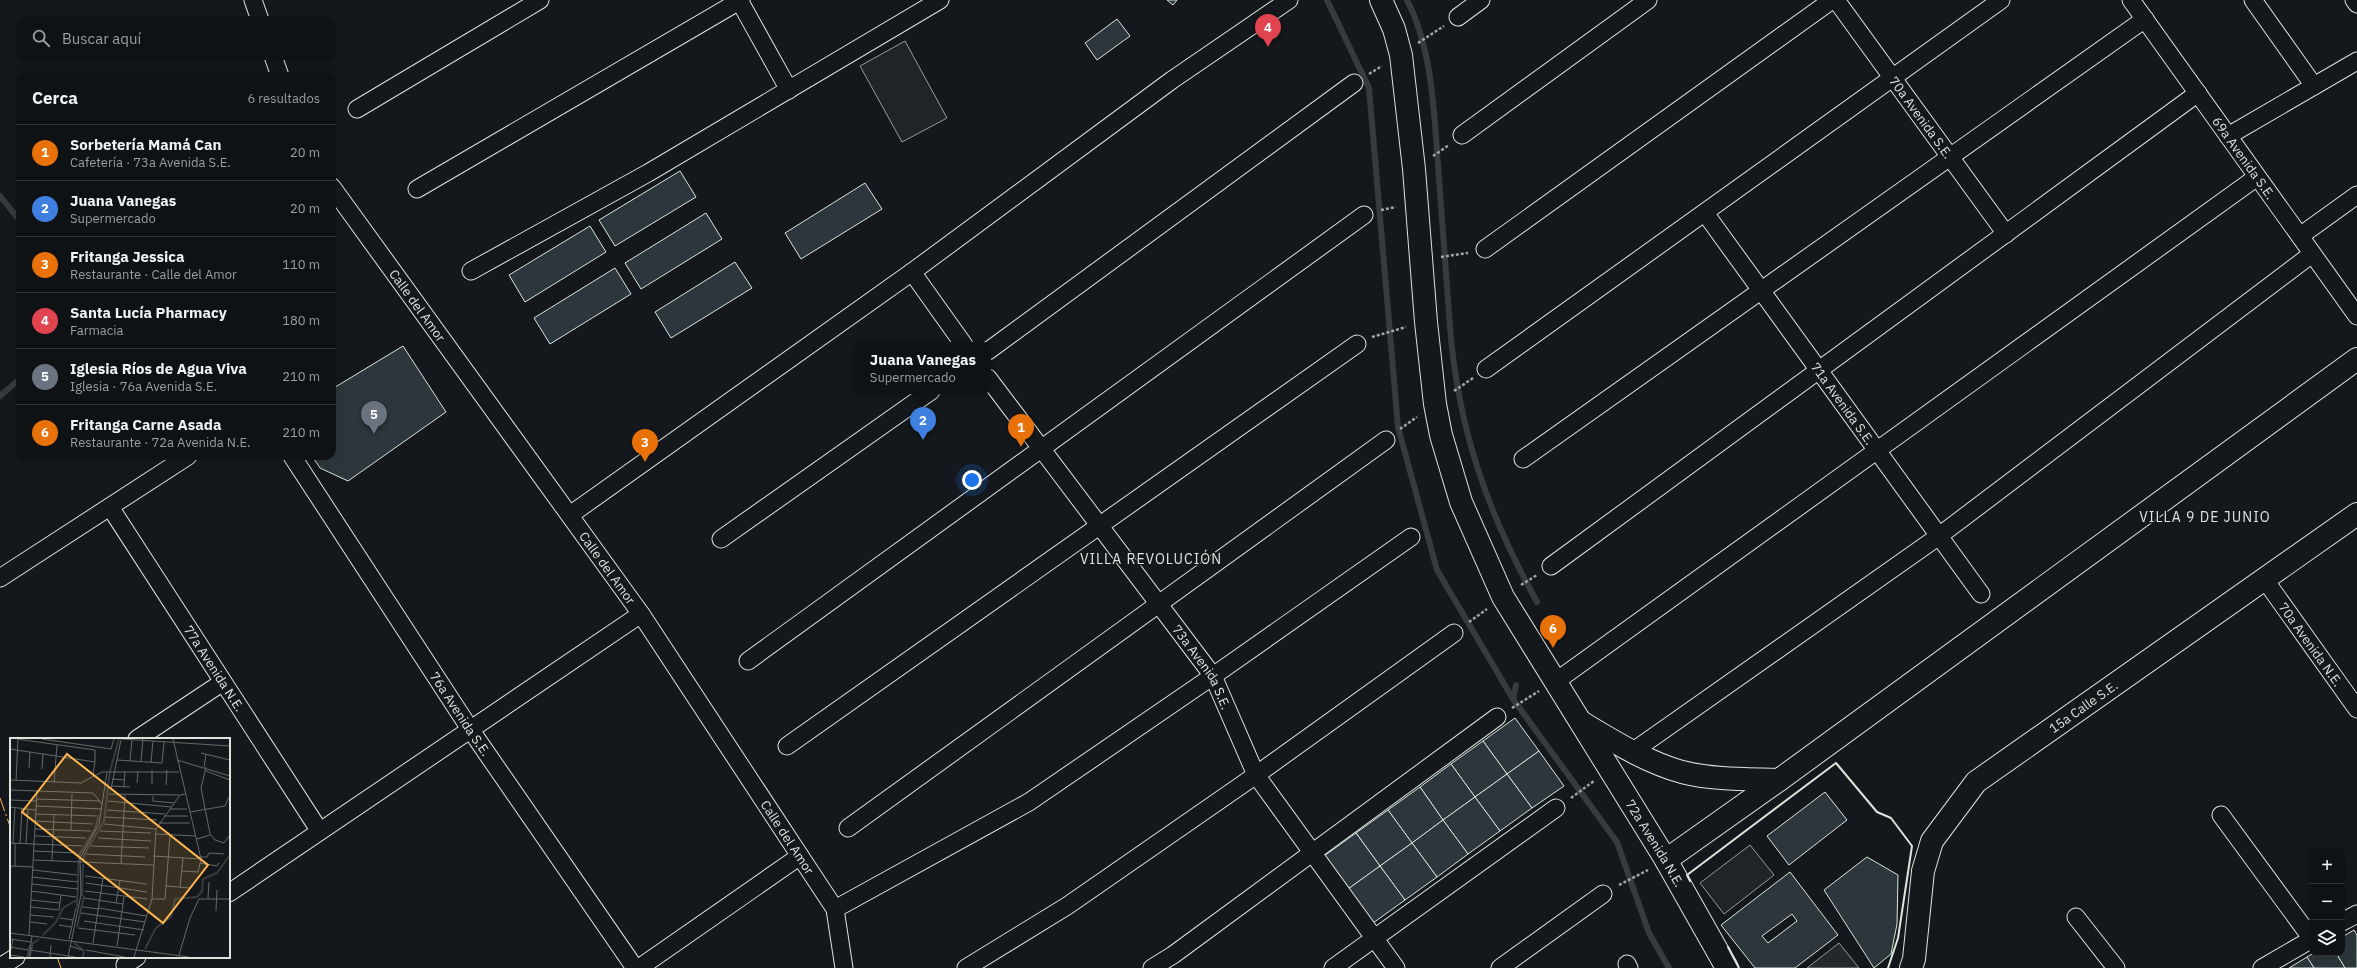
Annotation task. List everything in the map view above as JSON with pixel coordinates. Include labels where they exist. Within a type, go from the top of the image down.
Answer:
[{"type":"street","points":[[253,0],[259,16]]},
{"type":"street","points":[[357,109],[540,0]]},
{"type":"street","points":[[417,189],[740,0],[789,90]]},
{"type":"street","points":[[471,271],[648,173],[940,0]]},
{"type":"street","points":[[570,515],[912,272],[1166,85],[1289,0]]},
{"type":"street","name":"72a Avenida N.E.","points":[[1381,0],[1394,29],[1401,55],[1414,169],[1426,322],[1441,435],[1461,502],[1503,597],[1548,686],[1579,720],[1659,864],[1726,968]]},
{"type":"street","points":[[1458,17],[1481,0]]},
{"type":"street","points":[[1455,140],[1648,0]]},
{"type":"street","points":[[1485,249],[1832,0]]},
{"type":"street","name":"70a Avenida S.E.","points":[[1836,0],[2006,234]]},
{"type":"street","points":[[1480,374],[2001,0]]},
{"type":"street","name":"69a Avenida S.E.","points":[[2131,0],[2357,316]]},
{"type":"street","points":[[2253,0],[2314,86]]},
{"type":"street","points":[[2354,0],[2357,4]]},
{"type":"street","points":[[1523,459],[2145,20]]},
{"type":"street","points":[[274,60],[279,72]]},
{"type":"street","points":[[2228,136],[2357,61]]},
{"type":"street","points":[[991,349],[1360,80]]},
{"type":"street","points":[[1544,570],[2198,93]]},
{"type":"street","points":[[1548,686],[2258,177]]},
{"type":"street","name":"Calle del Amor","points":[[336,193],[641,614],[835,909],[844,968]]},
{"type":"street","points":[[2300,236],[2357,195]]},
{"type":"street","points":[[748,661],[1369,213]]},
{"type":"street","name":"71a Avenida S.E.","points":[[1705,213],[1981,594]]},
{"type":"street","points":[[1632,752],[1939,536],[2312,254]]},
{"type":"street","points":[[912,272],[962,342]]},
{"type":"street","points":[[787,746],[1357,344]]},
{"type":"street","points":[[1659,864],[1779,780],[2357,359]]},
{"type":"street","name":"73a Avenida S.E.","points":[[991,382],[1213,676],[1256,776],[1396,968]]},
{"type":"street","points":[[721,539],[928,394]]},
{"type":"street","points":[[848,828],[1391,436]]},
{"type":"street","points":[[0,578],[182,460]]},
{"type":"street","name":"76a Avenida S.E.","points":[[295,460],[470,729],[635,968]]},
{"type":"street","name":"77a Avenida N.E.","points":[[110,507],[319,830]]},
{"type":"street","name":"15a Calle S.E.","points":[[1915,965],[1923,871],[1932,841],[1976,782],[2357,514]]},
{"type":"street","points":[[835,909],[1029,802],[1412,537]]},
{"type":"street","name":"70a Avenida N.E.","points":[[2265,580],[2357,709]]},
{"type":"street","points":[[230,892],[319,830],[641,614]]},
{"type":"street","points":[[966,968],[1067,906],[1256,776],[1460,629]]},
{"type":"street","points":[[139,738],[223,682]]},
{"type":"street","points":[[1152,968],[1179,951],[1497,717]]},
{"type":"street","points":[[1579,720],[1632,752],[1689,773],[1718,778],[1779,780]]},
{"type":"street","points":[[1333,968],[1562,803]]},
{"type":"street","points":[[2221,814],[2309,935]]},
{"type":"street","points":[[639,968],[800,856]]},
{"type":"street","points":[[1500,968],[1603,894]]},
{"type":"street","points":[[2345,920],[2357,914]]},
{"type":"street","points":[[2076,917],[2116,968]]},
{"type":"street","points":[[2262,968],[2309,941]]},
{"type":"street","points":[[0,967],[14,958]]},
{"type":"path","points":[[1415,45],[1437,30]]},
{"type":"path","points":[[1360,80],[1384,65]]},
{"type":"path","points":[[1427,160],[1455,140]]},
{"type":"path","points":[[1369,213],[1401,207]]},
{"type":"path","points":[[1436,257],[1458,255]]},
{"type":"path","points":[[1373,336],[1406,327]]},
{"type":"path","points":[[1450,394],[1480,374]]},
{"type":"path","points":[[1391,436],[1414,419]]},
{"type":"path","points":[[1515,589],[1544,570]]},
{"type":"path","points":[[1460,629],[1486,609]]},
{"type":"path","points":[[1511,708],[1548,686]]},
{"type":"path","points":[[1562,803],[1592,783]]},
{"type":"path","points":[[1620,885],[1659,864]]},
{"type":"shaded area","points":[[905,41],[947,118],[902,142],[860,66]]},
{"type":"shaded area","points":[[1750,845],[1774,875],[1724,914],[1700,883]]},
{"type":"shaded area","points":[[1839,943],[1859,968],[1807,968]]},
{"type":"building","points":[[1167,0],[1177,0],[1173,5]]},
{"type":"building","points":[[1117,19],[1130,36],[1097,60],[1085,43]]},
{"type":"building","points":[[680,171],[696,197],[615,246],[599,220]]},
{"type":"building","points":[[865,183],[882,209],[801,259],[785,233]]},
{"type":"building","points":[[706,213],[722,239],[641,289],[625,263]]},
{"type":"building","points":[[590,226],[606,252],[525,302],[509,275]]},
{"type":"building","points":[[735,262],[752,288],[671,338],[655,312]]},
{"type":"building","points":[[615,268],[631,294],[550,344],[534,318]]},
{"type":"building","points":[[403,346],[446,412],[348,481],[320,468],[315,460],[336,460],[336,387]]},
{"type":"building","points":[[1515,718],[1539,751],[1507,774],[1483,741]]},
{"type":"building","points":[[1483,741],[1507,774],[1475,797],[1451,764]]},
{"type":"building","points":[[1539,751],[1564,786],[1532,808],[1507,774]]},
{"type":"building","points":[[1451,764],[1475,797],[1443,820],[1420,787]]},
{"type":"building","points":[[1507,774],[1532,808],[1500,831],[1475,797]]},
{"type":"building","points":[[1420,787],[1443,820],[1412,843],[1388,810]]},
{"type":"building","points":[[1825,792],[1847,820],[1789,865],[1767,836]]},
{"type":"building","points":[[1475,797],[1500,831],[1468,854],[1443,820]]},
{"type":"building","points":[[1388,810],[1412,843],[1380,866],[1356,833]]},
{"type":"building","points":[[1443,820],[1468,854],[1437,877],[1412,843]]},
{"type":"building","points":[[1356,833],[1380,866],[1348,889],[1324,856]]},
{"type":"building","points":[[1412,843],[1437,877],[1405,900],[1380,866]]},
{"type":"building","points":[[1867,857],[1898,875],[1897,924],[1891,954],[1874,968],[1824,890]]},
{"type":"building","points":[[1380,866],[1405,900],[1373,923],[1348,889]]},
{"type":"building","points":[[1790,872],[1838,935],[1795,968],[1755,968],[1721,925]],"holes":[[[1792,914],[1797,921],[1768,943],[1762,936]]]},
{"type":"building","points":[[2354,930],[2357,935],[2357,968],[2345,968],[2338,956],[2345,956],[2345,935]]},
{"type":"building","points":[[2338,956],[2345,968],[2314,968],[2307,957]]},
{"type":"building","points":[[2307,957],[2314,968],[2289,968]]},
{"type":"waterway","points":[[1327,0],[1369,88],[1398,427],[1437,570],[1513,699],[1617,842],[1649,933],[1669,968]]},
{"type":"waterway","points":[[1407,0],[1422,38],[1427,59],[1433,102],[1450,327],[1460,401],[1468,436],[1490,503],[1504,536],[1537,602]]},
{"type":"waterway","points":[[0,196],[16,216]]},
{"type":"waterway","points":[[0,396],[16,382]]},
{"type":"waterway","points":[[1513,699],[1516,685]]},
{"type":"wall","points":[[1690,881],[1687,875],[1836,763],[1877,812],[1891,818],[1912,846],[1898,938],[1888,968]]},
{"type":"wall","points":[[1728,947],[1739,968]]},
{"type":"power","points":[[0,798],[10,826]]},
{"type":"power","points":[[57,958],[61,968]]},
{"type":"place","name":"Santa Lucía Pharmacy","points":[[1268,47]]},
{"type":"place","name":"Iglesia Ríos de Agua Viva","points":[[374,434]]},
{"type":"place","name":"Juana Vanegas","points":[[923,440]]},
{"type":"place","name":"Sorbetería Mamá Can","points":[[1021,447]]},
{"type":"place","name":"Fritanga Jessica","points":[[645,462]]},
{"type":"place","name":"Fritanga Carne Asada","points":[[1553,648]]},
{"type":"district","name":"VILLA 9 DE JUNIO","points":[[2205,517]]},
{"type":"district","name":"VILLA REVOLUCIÓN","points":[[1151,559]]}]
